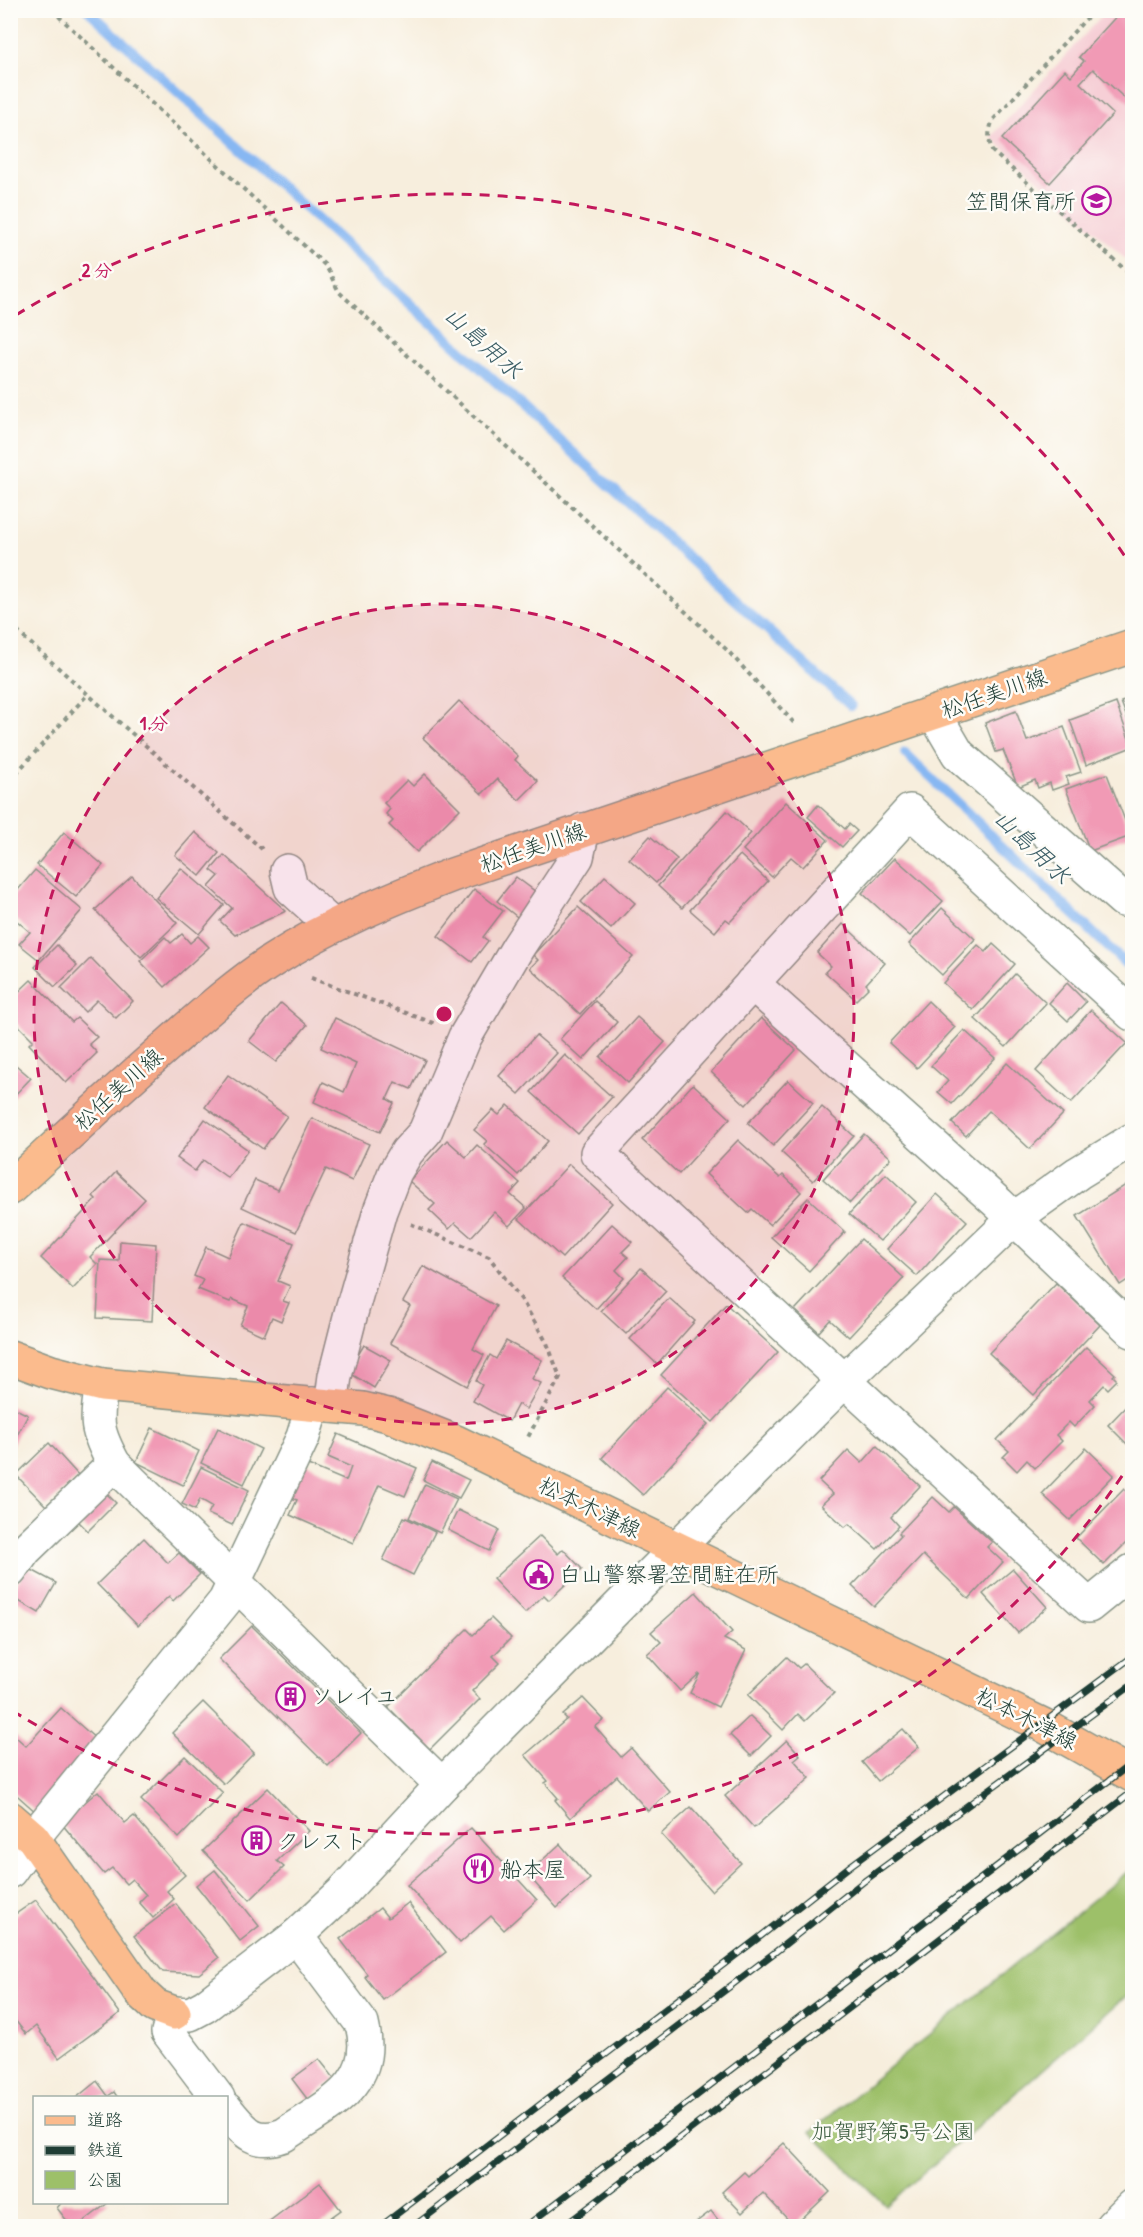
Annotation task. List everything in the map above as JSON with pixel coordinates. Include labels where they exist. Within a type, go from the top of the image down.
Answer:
[{"type":"main road","name":"松任美川線","points":[[10,1188],[220,999],[271,962],[333,926],[392,898],[452,875],[1132,646]]},
{"type":"main road","name":"松本木津線","points":[[10,1356],[51,1372],[102,1385],[363,1409],[388,1415],[456,1443],[1043,1725],[1132,1775]]},
{"type":"main road","points":[[22,1828],[141,1993],[155,2006],[174,2013]]},
{"type":"street","points":[[934,713],[958,754],[1123,900],[1132,896]]},
{"type":"street","points":[[1132,1014],[910,811],[597,1153],[1089,1606],[1132,1571]]},
{"type":"street","points":[[10,1870],[22,1828],[225,1601],[235,1584],[303,1437],[322,1405],[335,1376],[380,1211],[395,1172],[407,1152],[425,1132],[465,1037],[518,947],[577,858],[583,830]]},
{"type":"street","points":[[287,871],[291,888],[333,926]]},
{"type":"street","points":[[752,983],[1015,1218],[1132,1331]]},
{"type":"street","points":[[217,2096],[168,2032],[174,2013],[190,2014],[205,2006],[296,1936],[342,1893],[442,1785],[844,1381],[1015,1218],[1078,1173],[1132,1140]]},
{"type":"street","points":[[102,1385],[97,1412],[98,1428],[101,1440],[114,1464],[442,1785]]},
{"type":"street","points":[[10,1571],[25,1550],[114,1464]]},
{"type":"street","points":[[228,2112],[251,2136],[274,2139],[284,2135],[348,2090],[361,2073],[366,2041],[362,2024],[296,1936]]},
{"type":"street","points":[[1112,2226],[1132,2206]]},
{"type":"path","points":[[52,10],[326,266],[339,292],[727,650],[796,725]]},
{"type":"path","points":[[1094,10],[993,120],[988,141],[992,151],[1132,276]]},
{"type":"path","points":[[10,626],[287,871]]},
{"type":"path","points":[[10,780],[87,694]]},
{"type":"path","points":[[271,962],[439,1025],[459,1051]]},
{"type":"path","points":[[380,1211],[489,1257],[521,1299],[547,1343],[560,1377],[510,1469]]},
{"type":"shaded area","name":"笠間保育所","points":[[1106,11],[1132,11],[1132,265],[991,137]]},
{"type":"green space","name":"加賀野第5号公園","points":[[1132,1868],[1132,1991],[886,2206],[810,2132]]},
{"type":"building","points":[[1122,10],[1132,10],[1132,105],[1093,69],[1080,83],[1113,114],[1050,183],[1002,139],[1065,70],[1071,76],[1084,61],[1079,57]]},
{"type":"building","points":[[1132,698],[1132,731],[1121,702]]},
{"type":"building","points":[[459,701],[518,756],[515,760],[538,781],[519,800],[497,779],[482,794],[423,738]]},
{"type":"building","points":[[1116,703],[1132,747],[1086,765],[1070,720]]},
{"type":"building","points":[[1016,711],[1027,741],[1064,727],[1081,772],[1066,777],[1069,784],[1052,790],[1050,783],[1038,788],[1035,780],[1018,787],[1003,750],[996,752],[985,723]]},
{"type":"building","points":[[425,774],[460,809],[417,852],[389,825],[393,821],[386,814],[390,809],[384,803],[407,780],[413,786]]},
{"type":"building","points":[[1107,774],[1131,836],[1090,851],[1066,789]]},
{"type":"building","points":[[786,802],[828,840],[803,867],[791,857],[772,877],[743,850]]},
{"type":"building","points":[[818,805],[845,829],[849,824],[857,831],[842,847],[808,817]]},
{"type":"building","points":[[727,811],[751,833],[682,908],[658,886]]},
{"type":"building","points":[[64,832],[103,865],[76,897],[37,865]]},
{"type":"building","points":[[195,832],[219,853],[200,876],[175,855]]},
{"type":"building","points":[[650,836],[677,859],[656,883],[629,859]]},
{"type":"building","points":[[224,855],[286,911],[235,935],[220,921],[232,908],[209,887],[219,876],[211,870]]},
{"type":"building","points":[[740,855],[768,881],[730,922],[726,919],[715,932],[690,910]]},
{"type":"building","points":[[895,858],[943,901],[910,936],[862,893]]},
{"type":"building","points":[[181,868],[224,905],[199,934],[156,898]]},
{"type":"building","points":[[35,870],[82,910],[39,960],[19,944],[30,932],[10,915],[10,899]]},
{"type":"building","points":[[132,876],[177,923],[141,957],[95,910]]},
{"type":"building","points":[[605,876],[635,903],[611,929],[581,902]]},
{"type":"building","points":[[516,877],[540,895],[521,920],[497,901]]},
{"type":"building","points":[[474,889],[503,911],[483,937],[488,941],[472,962],[438,936]]},
{"type":"building","points":[[578,907],[633,957],[580,1014],[530,968],[538,960],[533,955]]},
{"type":"building","points":[[942,908],[975,939],[942,975],[909,944]]},
{"type":"building","points":[[843,924],[885,963],[866,984],[869,987],[856,1000],[825,972],[831,966],[817,953]]},
{"type":"building","points":[[182,934],[190,943],[198,936],[209,947],[165,987],[140,961],[165,937],[171,943]]},
{"type":"building","points":[[993,944],[1015,964],[973,1010],[943,983],[978,945],[986,952]]},
{"type":"building","points":[[57,945],[77,966],[55,987],[35,967]]},
{"type":"building","points":[[91,958],[133,1001],[116,1018],[97,1000],[85,1012],[61,988]]},
{"type":"building","points":[[1015,974],[1046,1003],[1006,1047],[975,1019]]},
{"type":"building","points":[[31,980],[72,1022],[77,1018],[97,1037],[89,1044],[97,1053],[66,1083],[29,1044],[33,1040],[10,1017],[10,1000]]},
{"type":"building","points":[[1067,983],[1086,1002],[1068,1021],[1049,1003]]},
{"type":"building","points":[[595,1001],[617,1022],[583,1060],[560,1039]]},
{"type":"building","points":[[928,1001],[955,1027],[917,1068],[889,1043]]},
{"type":"building","points":[[281,1003],[307,1025],[276,1062],[249,1041]]},
{"type":"building","points":[[1091,1010],[1127,1043],[1071,1103],[1036,1071]]},
{"type":"building","points":[[637,1017],[665,1042],[628,1083],[600,1057]]},
{"type":"building","points":[[335,1018],[425,1060],[411,1089],[395,1082],[387,1099],[394,1103],[380,1132],[314,1102],[323,1082],[344,1092],[356,1064],[321,1048]]},
{"type":"building","points":[[761,1018],[796,1050],[746,1105],[711,1072]]},
{"type":"building","points":[[964,1030],[995,1058],[952,1104],[938,1092],[948,1081],[931,1066]]},
{"type":"building","points":[[536,1035],[557,1053],[519,1094],[499,1076]]},
{"type":"building","points":[[565,1055],[612,1097],[578,1134],[531,1092]]},
{"type":"building","points":[[10,1060],[31,1078],[10,1100]]},
{"type":"building","points":[[1007,1063],[1063,1114],[1030,1149],[989,1111],[966,1136],[952,1123]]},
{"type":"building","points":[[228,1075],[287,1116],[263,1149],[205,1107]]},
{"type":"building","points":[[788,1080],[813,1103],[773,1146],[748,1123]]},
{"type":"building","points":[[693,1084],[730,1118],[679,1174],[642,1140]]},
{"type":"building","points":[[508,1105],[548,1141],[518,1175],[484,1144],[487,1141],[474,1130],[493,1110],[499,1115]]},
{"type":"building","points":[[822,1107],[854,1136],[813,1181],[781,1152]]},
{"type":"building","points":[[312,1118],[369,1144],[352,1181],[326,1169],[296,1232],[242,1207],[255,1180],[278,1190]]},
{"type":"building","points":[[205,1119],[248,1150],[228,1178],[203,1160],[195,1171],[177,1158]]},
{"type":"building","points":[[864,1134],[891,1158],[850,1203],[823,1179]]},
{"type":"building","points":[[447,1140],[466,1157],[477,1145],[520,1183],[510,1194],[526,1208],[509,1226],[494,1212],[471,1237],[455,1223],[449,1229],[429,1210],[435,1204],[409,1181]]},
{"type":"building","points":[[738,1140],[780,1178],[783,1175],[801,1192],[770,1225],[752,1209],[748,1213],[706,1174]]},
{"type":"building","points":[[569,1164],[612,1203],[562,1258],[519,1219]]},
{"type":"building","points":[[116,1172],[145,1199],[90,1257],[97,1264],[73,1289],[41,1258],[96,1199],[93,1196]]},
{"type":"building","points":[[886,1174],[916,1202],[880,1241],[849,1214]]},
{"type":"building","points":[[1132,1181],[1132,1277],[1120,1285],[1077,1216]]},
{"type":"building","points":[[937,1194],[967,1221],[917,1276],[887,1249]]},
{"type":"building","points":[[808,1198],[845,1232],[809,1271],[771,1237]]},
{"type":"building","points":[[244,1222],[294,1243],[278,1281],[290,1286],[283,1301],[289,1303],[281,1321],[272,1317],[264,1336],[240,1325],[248,1306],[232,1299],[230,1302],[198,1289],[203,1280],[194,1276],[206,1247],[228,1257]]},
{"type":"building","points":[[612,1224],[632,1242],[622,1252],[628,1257],[616,1270],[624,1278],[596,1309],[562,1278]]},
{"type":"building","points":[[861,1239],[904,1278],[849,1337],[830,1320],[819,1332],[795,1310]]},
{"type":"building","points":[[120,1241],[156,1244],[152,1321],[97,1318],[100,1260],[119,1261]]},
{"type":"building","points":[[423,1266],[496,1306],[473,1349],[484,1355],[467,1386],[390,1343],[410,1306],[403,1302]]},
{"type":"building","points":[[641,1268],[666,1291],[626,1334],[601,1311]]},
{"type":"building","points":[[1056,1283],[1100,1325],[1034,1395],[989,1353]]},
{"type":"building","points":[[669,1298],[695,1321],[657,1364],[630,1339]]},
{"type":"building","points":[[726,1304],[778,1352],[713,1422],[661,1375]]},
{"type":"building","points":[[506,1341],[542,1360],[532,1379],[541,1383],[526,1409],[518,1404],[509,1421],[473,1401],[482,1385],[476,1381],[490,1355],[496,1359]]},
{"type":"building","points":[[364,1345],[391,1360],[374,1388],[348,1372]]},
{"type":"building","points":[[1086,1347],[1115,1374],[1113,1376],[1117,1380],[1108,1389],[1104,1385],[1090,1400],[1095,1405],[1074,1427],[1069,1422],[1056,1435],[1062,1441],[1035,1468],[1027,1460],[1017,1471],[1003,1457],[1009,1451],[997,1440]]},
{"type":"building","points":[[667,1387],[708,1424],[643,1495],[602,1458]]},
{"type":"building","points":[[1132,1400],[1132,1443],[1129,1446],[1108,1425]]},
{"type":"building","points":[[10,1406],[28,1415],[10,1448]]},
{"type":"building","points":[[152,1428],[199,1451],[183,1485],[136,1462]]},
{"type":"building","points":[[218,1428],[261,1449],[244,1484],[201,1463]]},
{"type":"building","points":[[338,1434],[417,1468],[405,1496],[379,1485],[353,1543],[290,1515],[297,1500],[286,1496],[301,1462],[346,1481],[351,1467],[328,1457]]},
{"type":"building","points":[[49,1443],[79,1476],[46,1506],[16,1475]]},
{"type":"building","points":[[877,1446],[920,1486],[891,1517],[899,1526],[877,1549],[849,1524],[845,1527],[821,1505],[833,1494],[819,1481],[848,1450],[862,1463]]},
{"type":"building","points":[[1086,1448],[1114,1475],[1070,1520],[1042,1494]]},
{"type":"building","points":[[432,1462],[469,1480],[459,1498],[423,1480]]},
{"type":"building","points":[[201,1467],[249,1490],[232,1525],[208,1514],[212,1506],[200,1499],[195,1510],[182,1504]]},
{"type":"building","points":[[425,1484],[457,1499],[440,1533],[409,1518]]},
{"type":"building","points":[[1124,1489],[1132,1498],[1132,1537],[1104,1565],[1076,1538]]},
{"type":"building","points":[[103,1490],[116,1503],[88,1531],[75,1518]]},
{"type":"building","points":[[933,1497],[949,1512],[954,1507],[992,1542],[987,1547],[1003,1562],[969,1599],[923,1555],[874,1607],[852,1586],[901,1535],[899,1533]]},
{"type":"building","points":[[458,1510],[499,1530],[489,1551],[448,1530]]},
{"type":"building","points":[[404,1517],[435,1532],[413,1575],[383,1560]]},
{"type":"building","name":"白山警察署笠間駐在所","points":[[540,1536],[558,1554],[563,1549],[582,1569],[549,1600],[544,1595],[525,1613],[493,1579]]},
{"type":"building","points":[[144,1538],[168,1563],[179,1553],[200,1574],[173,1601],[169,1596],[138,1626],[97,1584]]},
{"type":"building","points":[[26,1567],[56,1583],[39,1613],[10,1596]]},
{"type":"building","points":[[1013,1569],[1047,1607],[1018,1633],[983,1594]]},
{"type":"building","points":[[696,1592],[732,1632],[724,1639],[746,1650],[718,1707],[690,1693],[700,1673],[680,1691],[647,1654],[661,1642],[651,1632]]},
{"type":"building","points":[[491,1618],[511,1638],[493,1656],[500,1663],[472,1691],[480,1699],[430,1749],[388,1707],[467,1629],[473,1635]]},
{"type":"building","name":"ソレイユ","points":[[252,1626],[361,1733],[328,1766],[219,1659]]},
{"type":"building","points":[[787,1657],[799,1668],[804,1664],[834,1693],[805,1721],[798,1714],[783,1730],[748,1695]]},
{"type":"building","points":[[583,1698],[604,1720],[595,1727],[621,1757],[631,1748],[670,1792],[648,1811],[617,1776],[570,1818],[555,1800],[558,1798],[545,1783],[548,1781],[525,1755],[567,1719],[563,1715]]},
{"type":"building","points":[[203,1702],[254,1753],[224,1784],[172,1733]]},
{"type":"building","points":[[61,1708],[97,1740],[37,1813],[10,1789],[10,1741],[15,1736],[26,1746]]},
{"type":"building","points":[[750,1716],[771,1736],[751,1756],[730,1735]]},
{"type":"building","points":[[903,1729],[919,1747],[878,1781],[862,1762]]},
{"type":"building","points":[[787,1740],[800,1755],[794,1760],[810,1778],[754,1828],[725,1796]]},
{"type":"building","points":[[185,1756],[223,1793],[179,1838],[141,1800]]},
{"type":"building","name":"クレスト","points":[[268,1788],[309,1831],[277,1861],[284,1867],[250,1900],[203,1851]]},
{"type":"building","points":[[98,1791],[125,1823],[134,1816],[185,1875],[167,1891],[174,1899],[153,1918],[139,1902],[146,1895],[132,1879],[126,1884],[112,1868],[104,1874],[61,1823]]},
{"type":"building","points":[[691,1807],[741,1863],[711,1891],[661,1834]]},
{"type":"building","points":[[471,1828],[537,1900],[504,1930],[491,1916],[460,1943],[407,1885]]},
{"type":"building","points":[[560,1844],[590,1879],[557,1908],[527,1874]]},
{"type":"building","points":[[215,1870],[259,1926],[240,1941],[196,1885]]},
{"type":"building","points":[[36,1900],[120,2013],[59,2058],[36,2026],[26,2034],[10,2014],[10,1918]]},
{"type":"building","points":[[408,1903],[446,1952],[383,2000],[365,1977],[367,1974],[340,1939],[380,1908],[388,1918]]},
{"type":"building","points":[[176,1904],[219,1958],[199,1974],[163,1972],[134,1936]]},
{"type":"building","points":[[319,2059],[335,2079],[308,2100],[292,2079]]},
{"type":"building","points":[[97,2081],[108,2096],[78,2096]]},
{"type":"building","points":[[784,2143],[830,2192],[794,2226],[763,2193],[742,2213],[722,2192],[744,2172],[748,2176]]},
{"type":"building","points":[[320,2183],[341,2210],[319,2226],[263,2226]]},
{"type":"building","points":[[60,2204],[106,2204],[78,2226],[71,2226],[57,2208]]},
{"type":"building","points":[[711,2211],[723,2226],[691,2226]]},
{"type":"waterway","name":"山島用水","points":[[88,10],[851,706]]},
{"type":"waterway","name":"山島用水","points":[[905,753],[1132,970]]},
{"type":"railway","points":[[381,2226],[850,1866],[1132,1657]]},
{"type":"railway","points":[[414,2226],[774,1953],[863,1882],[1132,1685]]},
{"type":"railway","points":[[526,2226],[1132,1763]]},
{"type":"railway","points":[[564,2226],[1132,1792]]},
{"type":"place","name":"笠間保育所","points":[[1097,201]]},
{"type":"place","name":"白山警察署笠間駐在所","points":[[538,1574]]},
{"type":"place","name":"ソレイユ","points":[[290,1696]]},
{"type":"place","name":"クレスト","points":[[256,1841]]},
{"type":"place","name":"船本屋","points":[[479,1869]]}]
